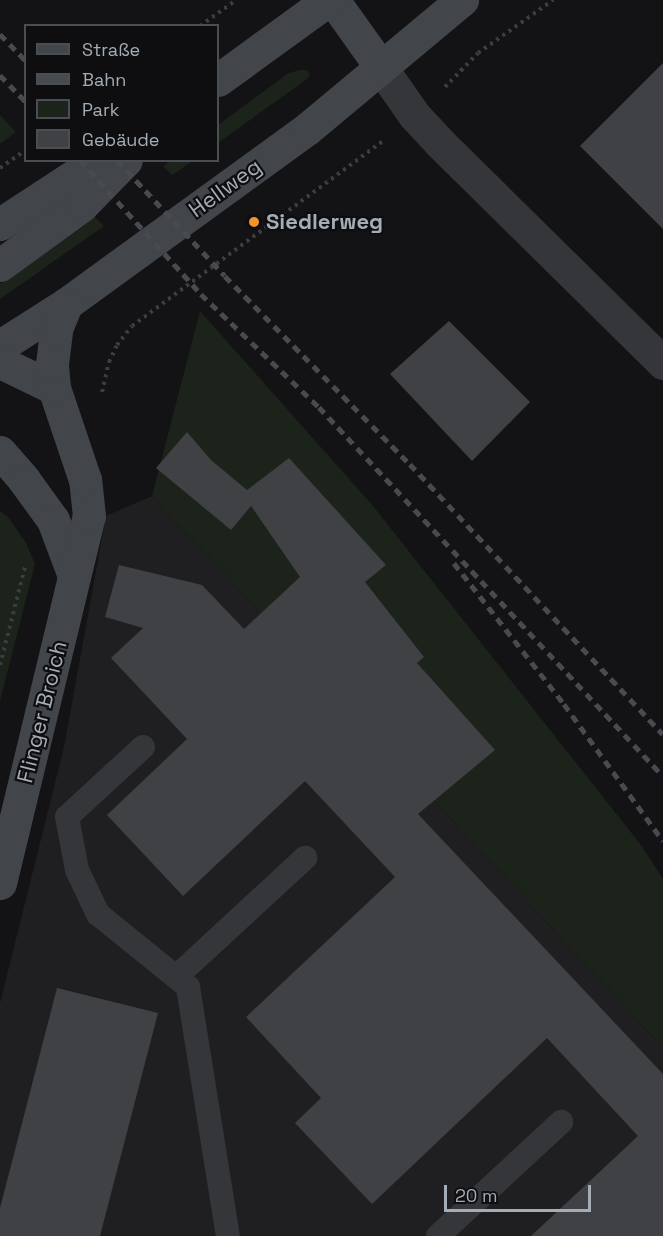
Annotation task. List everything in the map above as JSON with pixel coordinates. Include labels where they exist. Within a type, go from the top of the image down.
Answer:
[{"type":"street","points":[[219,79],[328,0]]},
{"type":"street","points":[[333,0],[414,115],[663,363]]},
{"type":"street","name":"Hellweg","points":[[0,346],[66,304],[307,129],[462,0]]},
{"type":"street","points":[[0,224],[95,162]]},
{"type":"street","points":[[0,265],[81,206],[124,162]]},
{"type":"street","points":[[54,388],[52,364],[56,329],[66,304]]},
{"type":"street","points":[[0,362],[54,388]]},
{"type":"street","name":"Flinger Broich","points":[[0,883],[88,516],[88,498],[54,388]]},
{"type":"street","points":[[0,452],[30,487],[53,520],[74,576]]},
{"type":"lane","points":[[143,747],[67,817],[77,870],[98,914],[188,987],[228,1236]]},
{"type":"lane","points":[[176,978],[305,858]]},
{"type":"lane","points":[[438,1236],[561,1122]]},
{"type":"path","points":[[203,24],[236,0]]},
{"type":"path","points":[[478,53],[553,0]]},
{"type":"path","points":[[104,380],[117,345],[132,326],[386,139]]},
{"type":"path","points":[[0,168],[24,151]]},
{"type":"path","points":[[280,205],[285,213]]},
{"type":"path","points":[[0,665],[25,565]]},
{"type":"shaded area","points":[[152,496],[663,1048],[663,1236],[0,1236],[0,1003],[64,747],[106,516]]},
{"type":"green space","points":[[307,70],[310,75],[219,142],[219,124],[287,74]]},
{"type":"green space","points":[[0,115],[16,132],[0,144]]},
{"type":"green space","points":[[169,162],[192,162],[172,175],[163,166]]},
{"type":"green space","points":[[94,216],[104,226],[0,299],[0,284]]},
{"type":"green space","points":[[200,311],[373,506],[641,845],[663,879],[663,1048],[152,496]]},
{"type":"green space","points":[[0,511],[8,517],[26,543],[35,564],[0,701]]},
{"type":"building","points":[[663,63],[663,229],[580,146]]},
{"type":"building","points":[[449,321],[530,402],[472,461],[390,374]]},
{"type":"building","points":[[187,432],[211,460],[247,490],[289,458],[386,565],[365,582],[424,657],[417,663],[495,750],[418,814],[663,1074],[663,1236],[531,1236],[638,1136],[547,1038],[372,1204],[295,1123],[321,1098],[246,1017],[395,877],[305,781],[183,896],[107,815],[187,739],[111,658],[143,628],[105,617],[119,565],[202,585],[244,629],[300,577],[251,506],[231,530],[156,468]]},
{"type":"building","points":[[57,988],[158,1013],[100,1236],[0,1236],[0,1208]]},
{"type":"railway","points":[[0,34],[24,59]]},
{"type":"railway","points":[[0,75],[24,100]]},
{"type":"railway","points":[[82,162],[201,294],[319,407],[663,776]]},
{"type":"railway","points":[[119,162],[225,276],[410,464],[663,734]]},
{"type":"railway","points":[[454,563],[564,704],[663,841]]},
{"type":"place","name":"Siedlerweg","points":[[254,222]]}]
